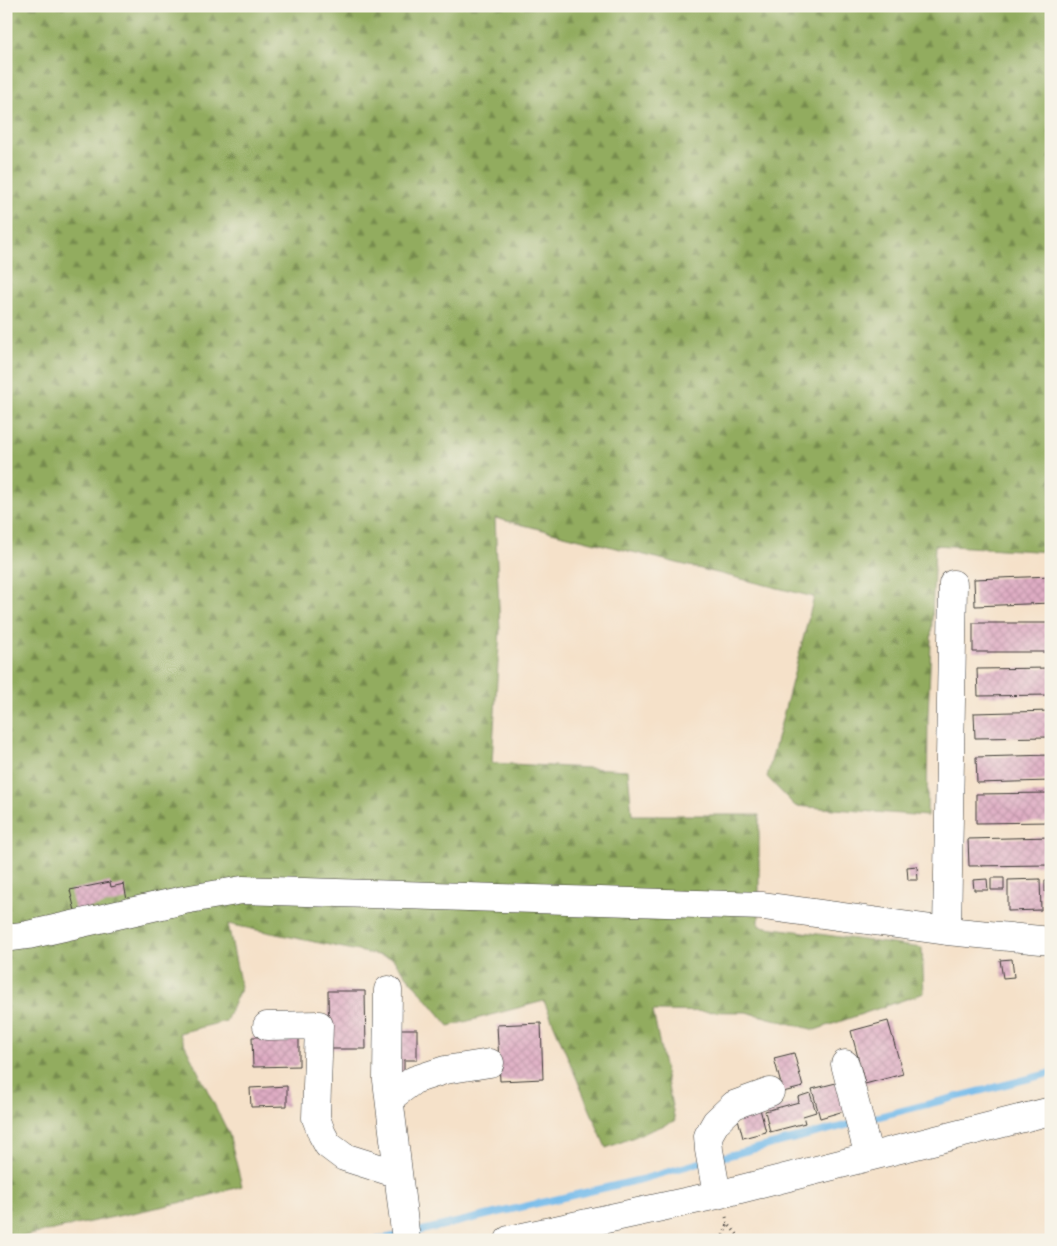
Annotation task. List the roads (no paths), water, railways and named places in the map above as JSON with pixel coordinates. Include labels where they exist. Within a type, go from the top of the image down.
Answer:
[{"type":"street","points":[[947,931],[953,584]]},
{"type":"street","points":[[6,938],[28,936],[184,900],[242,890],[763,906],[947,931],[1051,941]]},
{"type":"street","points":[[388,990],[387,1080],[406,1240]]},
{"type":"street","points":[[267,1026],[319,1025],[316,1118],[322,1134],[328,1144],[344,1157],[398,1174]]},
{"type":"street","points":[[390,1098],[414,1080],[444,1070],[490,1063]]},
{"type":"street","points":[[845,1064],[869,1157]]},
{"type":"street","points":[[713,1173],[708,1136],[716,1122],[734,1105],[770,1092]]},
{"type":"street","points":[[509,1240],[713,1173],[869,1157],[1051,1111]]},
{"type":"waterway","points":[[865,1120],[1051,1073]]},
{"type":"waterway","points":[[715,1159],[855,1123]]},
{"type":"waterway","points":[[411,1233],[643,1179],[705,1161]]},
{"type":"waterway","points":[[377,1240],[401,1235]]}]
